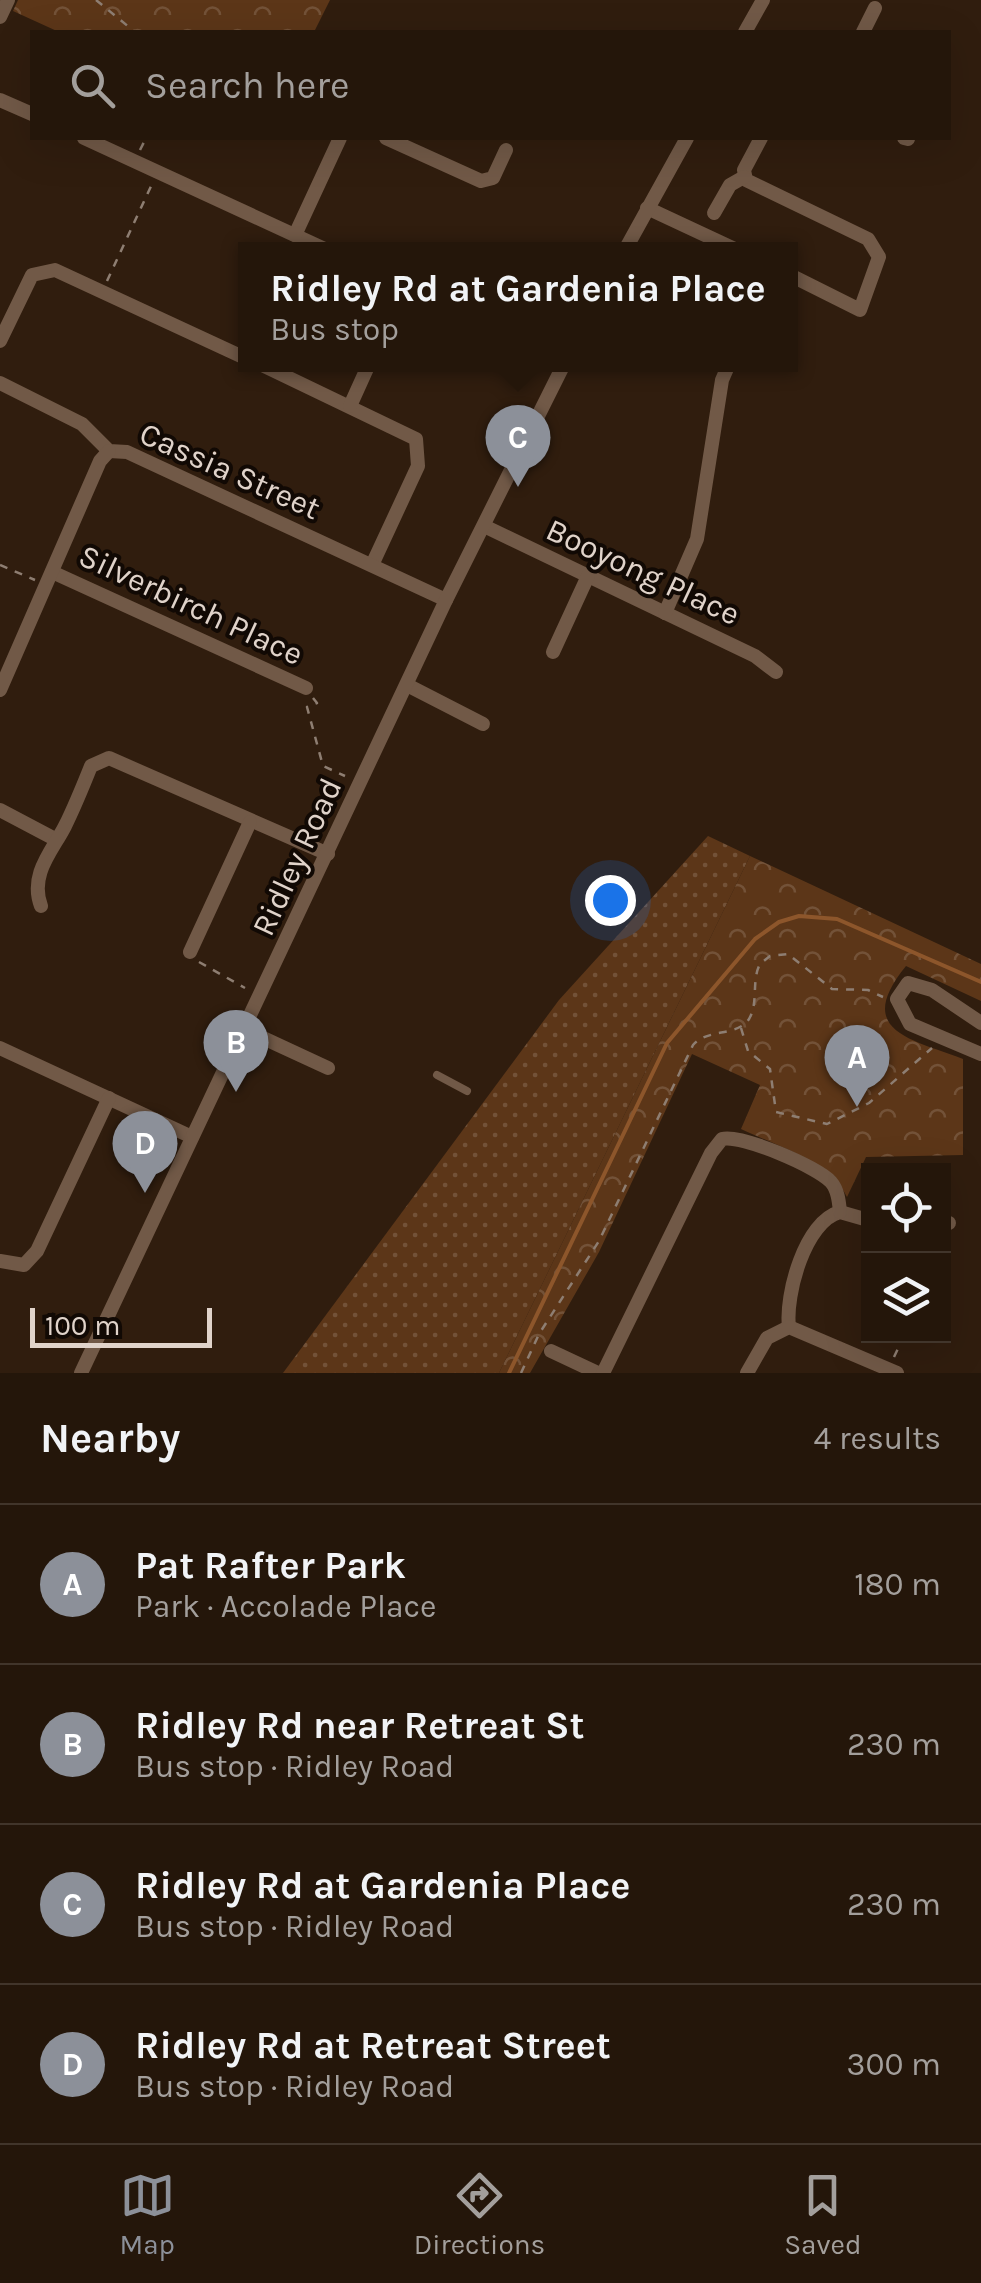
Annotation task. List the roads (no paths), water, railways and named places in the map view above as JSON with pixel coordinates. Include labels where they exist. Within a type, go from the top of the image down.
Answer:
[{"type":"street","points":[[0,17],[8,0]]},
{"type":"street","points":[[746,30],[763,0]]},
{"type":"street","points":[[864,30],[875,8]]},
{"type":"street","points":[[0,100],[30,113]]},
{"type":"street","points":[[88,140],[310,242]]},
{"type":"street","points":[[295,234],[339,140]]},
{"type":"street","points":[[390,140],[481,181],[493,178],[506,150]]},
{"type":"street","points":[[629,242],[686,140]]},
{"type":"street","points":[[714,213],[730,185],[744,176],[759,140]]},
{"type":"street","points":[[744,176],[873,242],[880,258],[860,310],[798,279]]},
{"type":"street","points":[[647,208],[719,242]]},
{"type":"street","points":[[2,334],[32,275],[44,269],[55,270],[238,354]]},
{"type":"street","points":[[277,372],[416,439],[420,450],[418,466],[372,565]]},
{"type":"street","points":[[350,406],[365,372]]},
{"type":"street","name":"Ridley Road","points":[[81,1373],[446,600],[560,372]]},
{"type":"street","points":[[665,613],[697,539],[726,372]]},
{"type":"street","name":"Cassia Street","points":[[0,383],[82,424],[109,451],[127,452],[446,600]]},
{"type":"street","points":[[0,690],[47,574],[109,451]]},
{"type":"street","name":"Booyong Place","points":[[484,526],[755,656],[776,672]]},
{"type":"street","name":"Silverbirch Place","points":[[47,574],[306,688]]},
{"type":"street","points":[[554,652],[588,576]]},
{"type":"street","points":[[407,685],[483,724]]},
{"type":"street","points":[[41,906],[38,882],[53,838],[64,829],[92,766],[109,758],[328,854]]},
{"type":"street","points":[[0,810],[53,838]]},
{"type":"street","points":[[190,952],[250,822]]},
{"type":"street","points":[[981,1023],[945,997],[908,983],[898,1006],[910,1024],[981,1054]]},
{"type":"street","points":[[246,1030],[328,1068]]},
{"type":"street","points":[[0,1048],[192,1137]]},
{"type":"street","points":[[0,1261],[24,1265],[36,1251],[109,1098]]},
{"type":"street","points":[[551,1351],[600,1373],[711,1153],[722,1139],[742,1138],[826,1178],[836,1189],[840,1212]]},
{"type":"street","points":[[790,1327],[787,1302],[818,1226],[840,1212],[861,1218]]},
{"type":"street","points":[[747,1373],[767,1338],[790,1327],[894,1368]]},
{"type":"lane","points":[[437,1075],[467,1092]]},
{"type":"waterway","points":[[509,1373],[667,1043],[755,939],[779,922],[799,916],[837,919],[981,982]]},
{"type":"place","name":"Ridley Rd at Gardenia Place","points":[[518,487]]},
{"type":"place","name":"Ridley Rd near Retreat St","points":[[236,1092]]},
{"type":"place","name":"Pat Rafter Park","points":[[857,1107]]},
{"type":"place","name":"Ridley Rd at Retreat Street","points":[[145,1193]]}]
